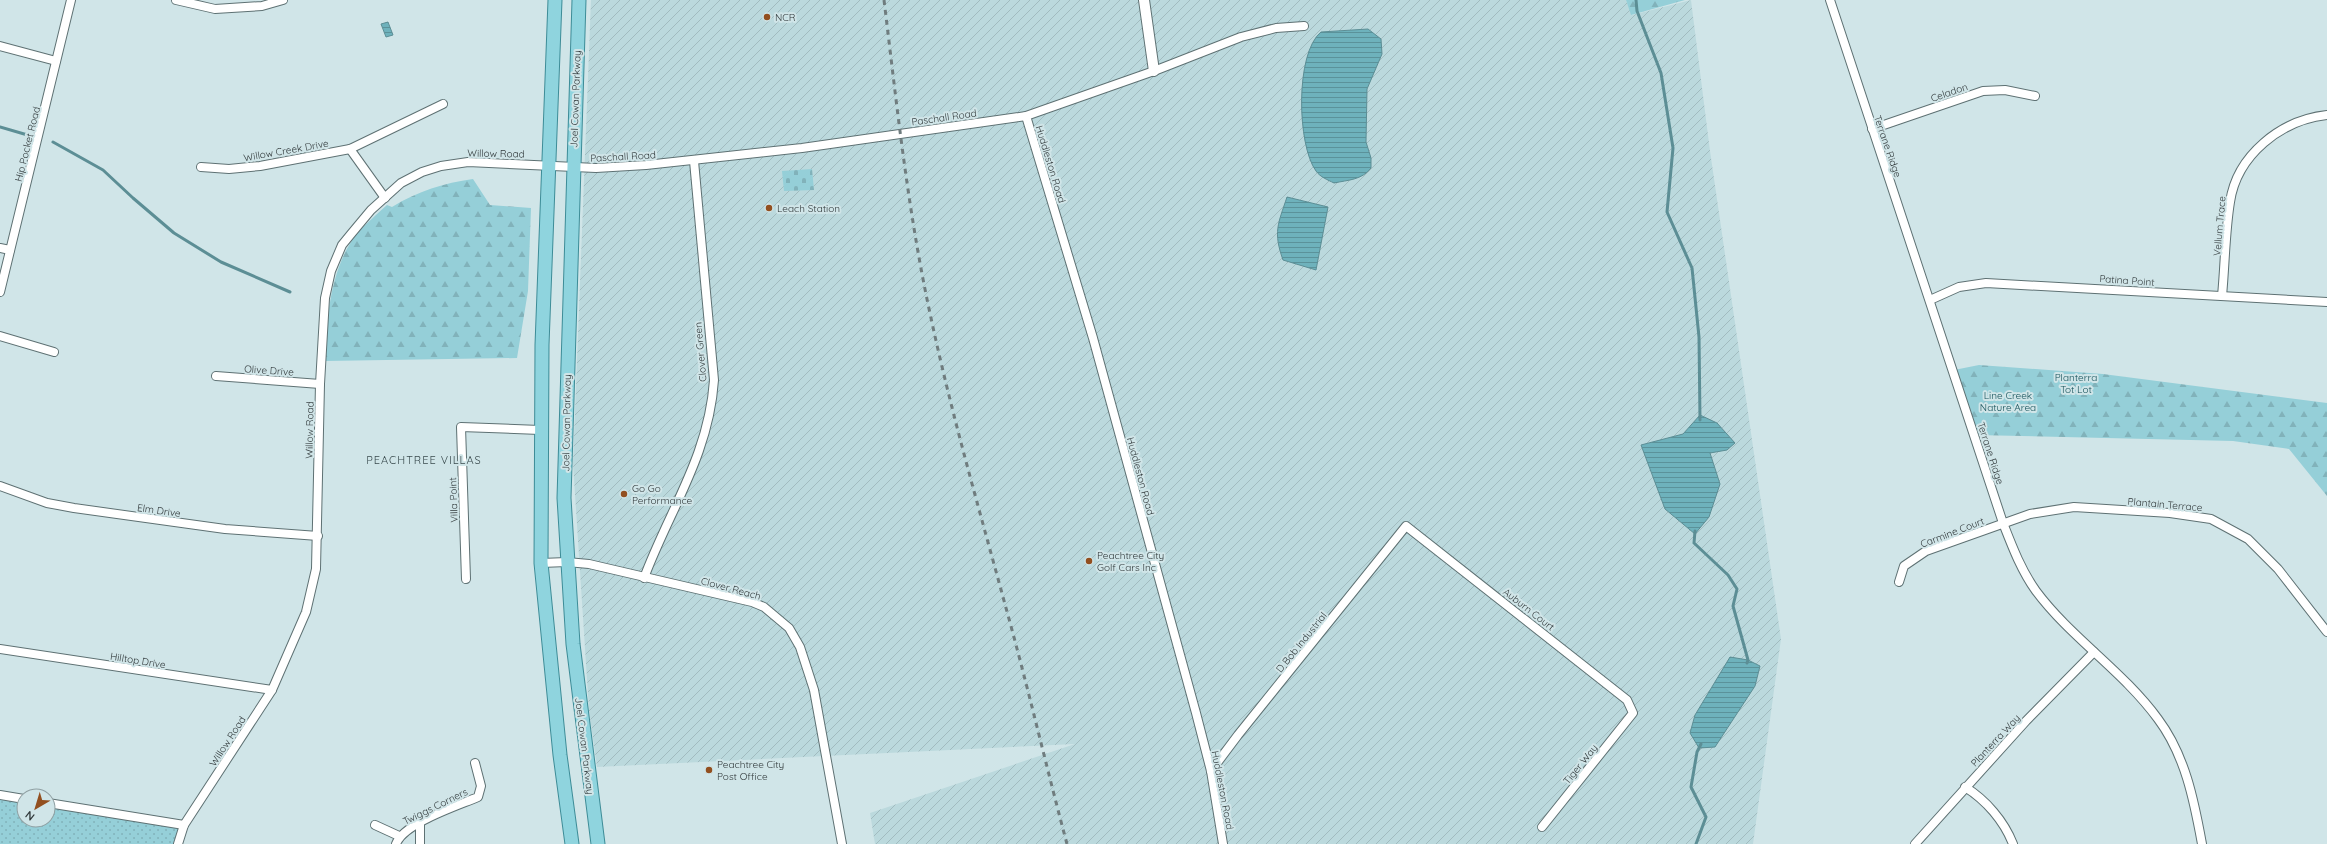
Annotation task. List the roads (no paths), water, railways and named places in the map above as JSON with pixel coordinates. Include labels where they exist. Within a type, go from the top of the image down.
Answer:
[{"type":"main road","points":[[555,0],[540,430],[541,563],[560,755],[572,844]]},
{"type":"main road","name":"Joel Cowan Parkway","points":[[579,0],[564,498],[573,644],[598,844]]},
{"type":"street","name":"Hip Pocket Road","points":[[0,292],[48,101],[71,0]]},
{"type":"street","points":[[176,0],[215,8],[262,6],[283,0]]},
{"type":"street","points":[[1144,0],[1154,71]]},
{"type":"street","name":"Terrane Ridge","points":[[1830,0],[2003,523],[2016,555],[2036,590],[2094,652],[2140,698],[2158,719],[2173,744],[2188,780],[2202,844]]},
{"type":"street","name":"Paschall Road","points":[[573,166],[596,168],[694,161],[802,148],[1026,116],[1154,71],[1241,37],[1276,28],[1304,26]]},
{"type":"street","points":[[0,46],[56,61]]},
{"type":"street","name":"Celadon","points":[[1872,129],[1983,91],[2005,90],[2035,96]]},
{"type":"street","name":"Willow Creek Drive","points":[[201,167],[229,169],[260,166],[350,149],[443,104]]},
{"type":"street","name":"Vellum Trace","points":[[2222,296],[2230,202],[2241,171],[2249,158],[2272,135],[2303,120],[2327,115]]},
{"type":"street","name":"Huddleston Road","points":[[1026,116],[1093,338],[1211,771],[1223,844]]},
{"type":"street","points":[[350,149],[385,198]]},
{"type":"street","name":"Clover Green","points":[[644,578],[704,441],[712,402],[714,380],[694,161]]},
{"type":"street","name":"Willow Road","points":[[178,844],[184,825],[272,690],[306,612],[315,576],[318,536],[320,384],[325,298],[331,271],[342,245],[385,198],[402,183],[422,172],[451,164],[468,162],[573,166]]},
{"type":"street","points":[[0,248],[10,250]]},
{"type":"street","name":"Patina Point","points":[[1930,300],[1959,287],[1986,283],[2327,302]]},
{"type":"street","points":[[0,336],[54,352]]},
{"type":"street","name":"Olive Drive","points":[[216,376],[320,384]]},
{"type":"street","name":"Villa Point","points":[[466,579],[461,427],[540,430]]},
{"type":"street","name":"Elm Drive","points":[[0,486],[46,503],[67,507],[225,529],[318,536]]},
{"type":"street","name":"Plantain Terrace","points":[[2003,523],[2036,512],[2074,507],[2170,513],[2211,519],[2236,531],[2264,554],[2327,632]]},
{"type":"street","name":"Carmine Court","points":[[1899,582],[1904,566],[1926,551],[2003,523]]},
{"type":"street","name":"D Bob Industrial","points":[[1211,771],[1238,735],[1289,674],[1406,526]]},
{"type":"street","name":"Auburn Court","points":[[1406,526],[1627,700],[1633,714]]},
{"type":"street","name":"Clover Reach","points":[[541,563],[583,563],[752,602],[764,607],[788,628],[800,647],[814,690],[842,844]]},
{"type":"street","name":"Hilltop Drive","points":[[0,649],[272,690]]},
{"type":"street","name":"Planterra Way","points":[[1915,844],[1965,787],[2094,652]]},
{"type":"street","name":"Tiger Way","points":[[1542,827],[1633,714]]},
{"type":"street","name":"Twiggs Corners","points":[[397,840],[420,822],[478,796],[481,786],[475,763]]},
{"type":"street","points":[[1965,787],[1974,792],[1994,812],[2004,824],[2014,844]]},
{"type":"street","points":[[0,795],[16,798]]},
{"type":"street","points":[[56,804],[184,825]]},
{"type":"street","points":[[420,822],[420,844]]},
{"type":"street","points":[[375,825],[397,840]]},
{"type":"waterway","points":[[1636,0],[1637,11],[1661,73],[1673,148],[1667,212],[1692,268],[1699,337],[1700,420]]},
{"type":"waterway","points":[[0,127],[31,136]]},
{"type":"waterway","points":[[53,142],[103,170],[174,233],[221,262],[290,292]]},
{"type":"waterway","points":[[1695,531],[1694,543],[1728,575],[1737,589],[1733,606],[1748,660],[1747,663]]},
{"type":"waterway","points":[[1696,844],[1706,817],[1691,787],[1697,752],[1701,744]]},
{"type":"railway","points":[[884,0],[909,199],[923,279],[939,355],[1067,844]]},
{"type":"place","name":"NCR","points":[[767,17]]},
{"type":"place","name":"Leach Station","points":[[769,208]]},
{"type":"place","name":"Go Go Performance","points":[[624,494]]},
{"type":"place","name":"Peachtree City Golf Cars Inc","points":[[1089,561]]},
{"type":"place","name":"Peachtree City Post Office","points":[[709,770]]},
{"type":"district","name":"PEACHTREE VILLAS","points":[[424,460]]},
{"type":"park label","name":"Planterra Tot Lot","points":[[2076,382]]},
{"type":"park label","name":"Line Creek Nature Area","points":[[2008,400]]}]
